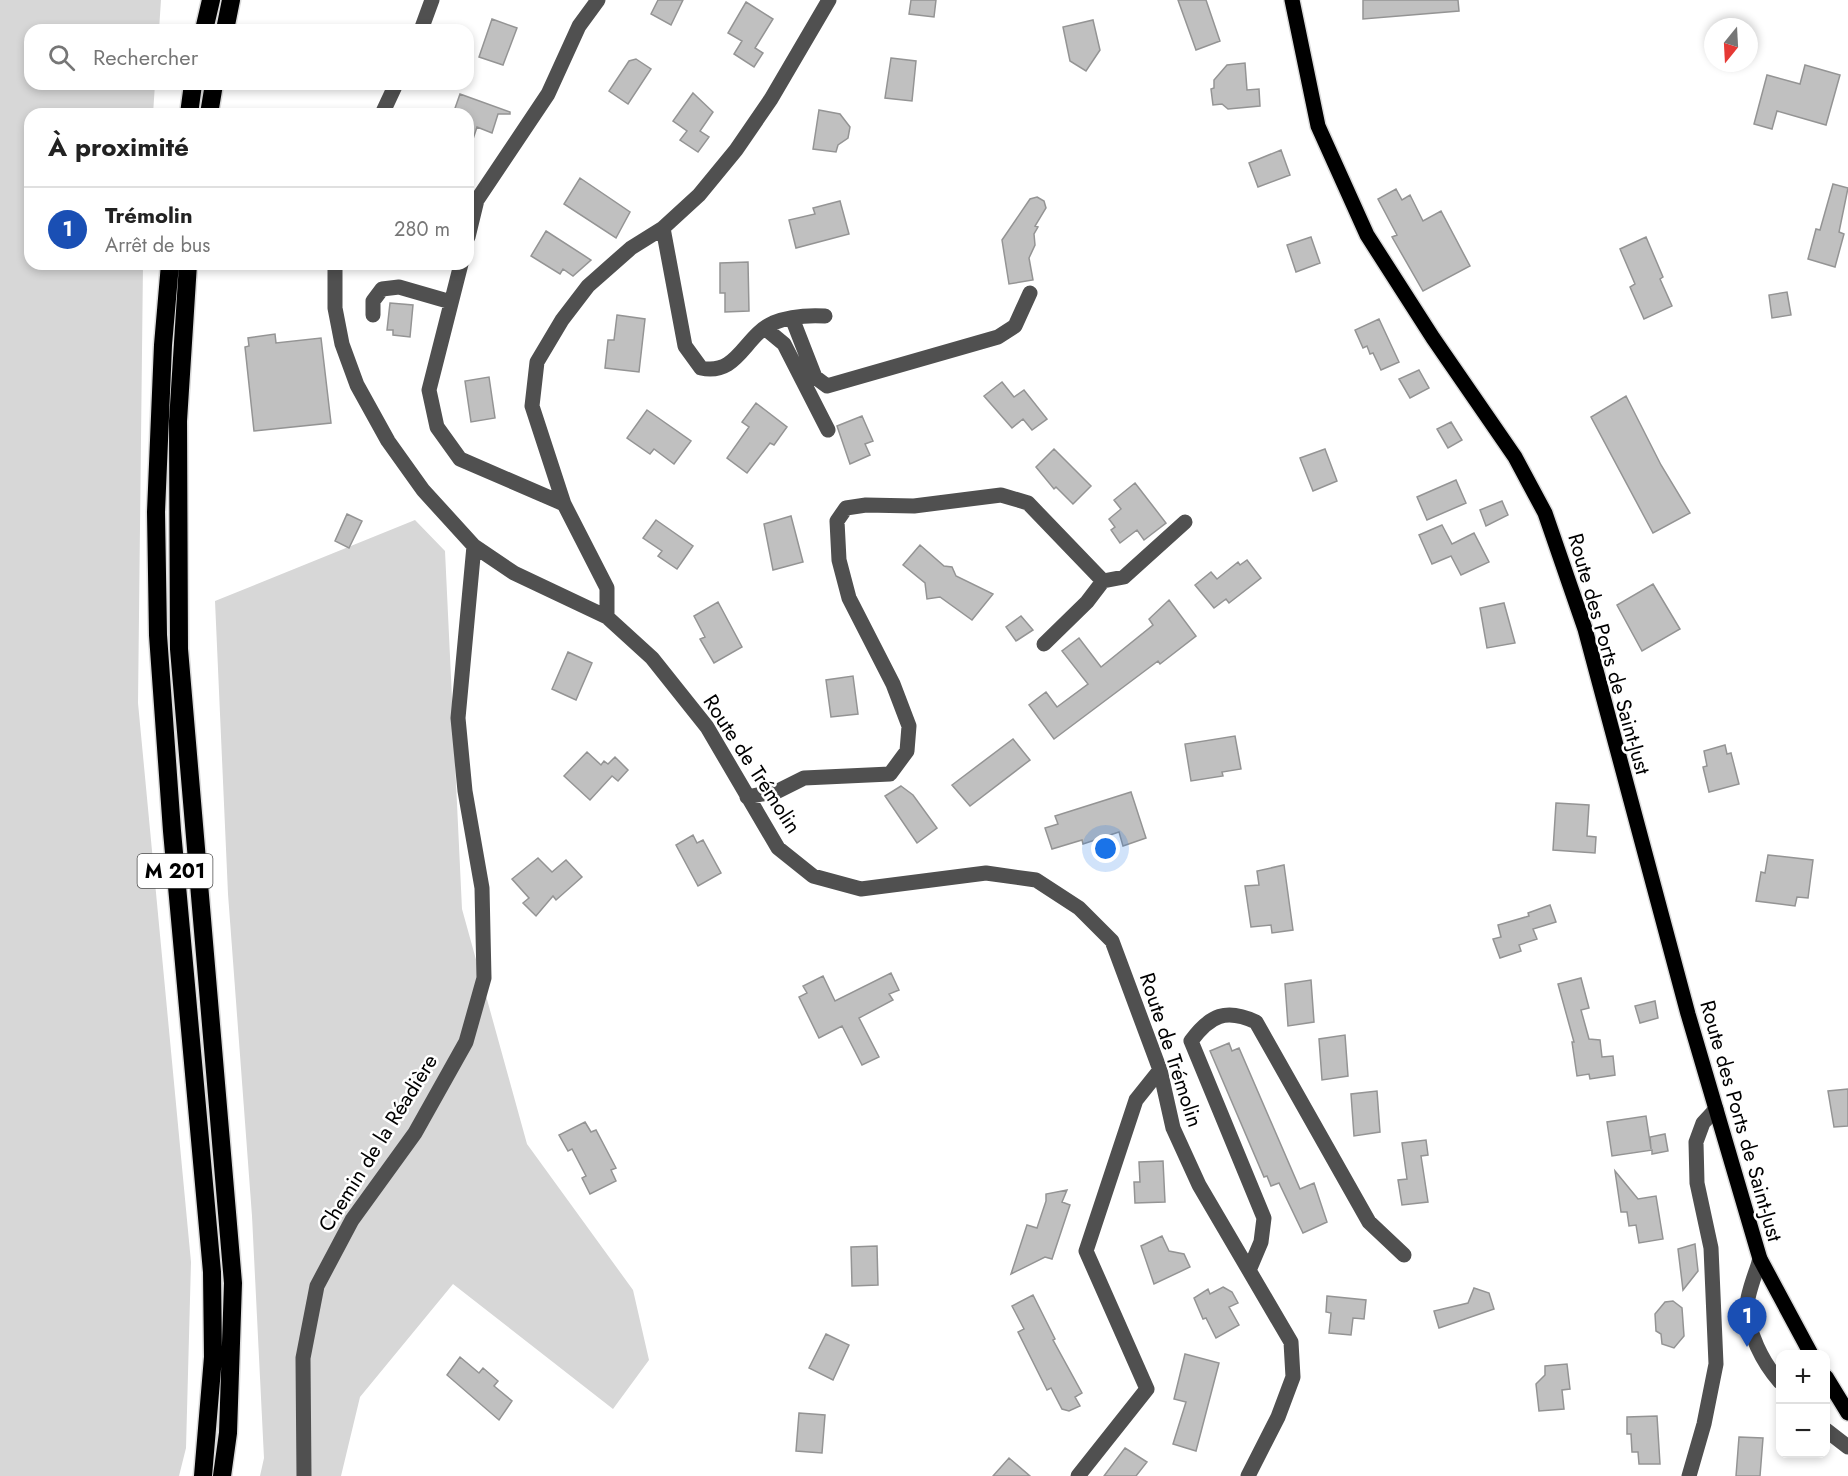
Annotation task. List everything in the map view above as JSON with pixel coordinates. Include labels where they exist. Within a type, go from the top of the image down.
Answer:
[{"type":"highway","points":[[205,24],[211,0]]},
{"type":"highway","points":[[226,24],[231,0]]},
{"type":"highway","points":[[190,108],[192,90]]},
{"type":"highway","points":[[210,108],[213,90]]},
{"type":"highway","name":"M 201","points":[[169,270],[163,345],[156,512],[159,636],[172,831],[212,1272],[213,1358],[203,1476]]},
{"type":"highway","name":"M 201","points":[[188,270],[178,421],[179,649],[233,1283],[228,1433],[222,1476]]},
{"type":"main road","name":"Route des Ports de Saint-Just","points":[[1292,0],[1318,126],[1367,235],[1433,338],[1515,457],[1545,513],[1584,629],[1672,957],[1760,1259],[1809,1350]]},
{"type":"main road","points":[[1830,1384],[1848,1413]]},
{"type":"street","points":[[423,24],[432,0]]},
{"type":"street","points":[[474,212],[477,200],[548,94],[579,26],[598,0]]},
{"type":"street","points":[[607,617],[607,588],[564,504],[532,406],[537,362],[562,320],[588,286],[631,248],[663,228],[699,195],[736,150],[771,99],[829,0]]},
{"type":"street","points":[[385,108],[393,90]]},
{"type":"street","points":[[663,228],[685,346],[701,368],[715,371],[728,366],[772,324],[803,315],[825,316]]},
{"type":"street","name":"Route de Trémolin","points":[[335,270],[335,308],[342,344],[357,385],[388,441],[423,490],[474,546],[514,573],[607,617],[652,658],[707,727],[778,848],[813,876],[861,889],[986,873],[1036,880],[1079,908],[1112,941],[1160,1070],[1173,1128],[1199,1185],[1292,1342],[1293,1377],[1278,1417],[1248,1476]]},
{"type":"street","points":[[459,270],[429,390],[437,427],[460,459],[564,504]]},
{"type":"street","points":[[373,315],[374,301],[382,289],[399,287],[451,302]]},
{"type":"street","points":[[792,318],[815,377],[827,386],[998,337],[1015,326],[1030,293]]},
{"type":"street","points":[[766,329],[784,344],[828,430]]},
{"type":"street","points":[[747,797],[778,791],[804,778],[890,774],[908,751],[909,726],[893,684],[849,598],[839,560],[837,521],[846,508],[914,506],[1002,495],[1028,503],[1103,581]]},
{"type":"street","points":[[1044,644],[1087,602],[1103,581],[1124,577],[1185,522]]},
{"type":"street","name":"Chemin de la Réadière","points":[[304,1476],[303,1358],[317,1286],[352,1220],[415,1133],[466,1042],[484,978],[482,888],[465,791],[458,718],[474,546]]},
{"type":"street","points":[[1250,1268],[1261,1242],[1264,1218],[1191,1041],[1204,1022],[1226,1014],[1243,1016],[1256,1022],[1368,1222],[1404,1255]]},
{"type":"street","points":[[1078,1476],[1147,1389],[1086,1251],[1136,1100],[1160,1070]]},
{"type":"street","points":[[1689,1476],[1704,1424],[1716,1364],[1711,1248],[1698,1184],[1696,1142],[1703,1123],[1716,1108]]},
{"type":"street","points":[[1760,1259],[1747,1305],[1754,1338],[1776,1377]]},
{"type":"street","points":[[1830,1433],[1848,1447]]},
{"type":"shaded area","points":[[0,0],[161,0],[159,24],[24,24],[24,90],[155,90],[153,108],[24,108],[24,270],[143,270],[138,703],[191,1262],[186,1448],[179,1476],[0,1476]]},
{"type":"shaded area","points":[[415,520],[445,551],[462,909],[527,1144],[633,1290],[649,1360],[613,1409],[453,1284],[360,1397],[341,1476],[260,1476],[264,1458],[252,1216],[228,894],[215,601]]},
{"type":"building","points":[[658,0],[683,0],[671,25],[651,14]]},
{"type":"building","points":[[911,0],[936,0],[934,17],[909,14]]},
{"type":"building","points":[[1178,0],[1206,0],[1220,41],[1196,50]]},
{"type":"building","points":[[1363,0],[1458,0],[1459,11],[1363,19]]},
{"type":"building","points":[[746,2],[773,19],[755,48],[763,53],[754,67],[734,54],[742,41],[728,33]]},
{"type":"building","points":[[492,19],[517,28],[503,65],[479,57]]},
{"type":"building","points":[[1093,20],[1100,50],[1086,71],[1070,61],[1063,27]]},
{"type":"building","points":[[891,58],[916,61],[912,101],[885,98]]},
{"type":"building","points":[[636,59],[651,69],[628,104],[609,91],[629,61]]},
{"type":"building","points":[[1245,63],[1247,90],[1259,89],[1260,106],[1228,109],[1222,104],[1213,105],[1211,89],[1214,88],[1214,80],[1227,65]]},
{"type":"building","points":[[1805,65],[1840,75],[1826,125],[1777,111],[1772,129],[1754,124],[1767,75],[1800,84]]},
{"type":"building","points":[[693,93],[713,112],[700,131],[709,137],[698,152],[680,140],[687,131],[673,121]]},
{"type":"building","points":[[460,94],[510,112],[510,114],[498,114],[492,133],[477,127],[474,136],[474,108],[455,108]]},
{"type":"building","points":[[819,110],[840,114],[850,127],[848,138],[838,145],[836,152],[813,149]]},
{"type":"building","points":[[1281,150],[1290,175],[1258,187],[1249,163]]},
{"type":"building","points":[[580,178],[630,212],[616,238],[564,204]]},
{"type":"building","points":[[1833,184],[1848,188],[1839,232],[1844,234],[1835,267],[1808,259],[1816,229],[1820,230]]},
{"type":"building","points":[[1396,189],[1402,200],[1410,195],[1423,221],[1441,211],[1470,266],[1423,291],[1392,237],[1397,235],[1378,199]]},
{"type":"building","points":[[1037,197],[1044,201],[1046,208],[1035,226],[1038,227],[1034,234],[1035,245],[1029,258],[1033,280],[1009,284],[1002,240],[1030,199]]},
{"type":"building","points":[[840,201],[849,234],[796,248],[789,220],[815,214],[813,208]]},
{"type":"building","points":[[546,231],[591,260],[573,276],[563,269],[560,274],[531,256]]},
{"type":"building","points":[[1311,237],[1320,263],[1296,272],[1287,245]]},
{"type":"building","points":[[1646,237],[1663,277],[1660,279],[1672,306],[1644,319],[1630,287],[1635,284],[1620,249]]},
{"type":"building","points":[[748,262],[749,311],[725,312],[725,293],[720,293],[720,263]]},
{"type":"building","points":[[1787,292],[1791,315],[1772,318],[1769,295]]},
{"type":"building","points":[[390,303],[413,305],[410,337],[393,335],[393,330],[387,330]]},
{"type":"building","points":[[617,315],[645,319],[639,372],[605,368],[608,340],[614,340]]},
{"type":"building","points":[[1379,319],[1399,362],[1381,370],[1373,353],[1370,354],[1367,346],[1363,348],[1355,330]]},
{"type":"building","points":[[275,334],[276,343],[321,338],[331,423],[254,431],[245,347],[249,346],[248,338]]},
{"type":"building","points":[[1419,370],[1429,388],[1410,398],[1399,379]]},
{"type":"building","points":[[489,377],[495,418],[471,422],[465,381]]},
{"type":"building","points":[[1002,382],[1014,397],[1024,390],[1047,419],[1032,430],[1023,419],[1012,428],[984,396]]},
{"type":"building","points":[[1626,396],[1661,465],[1690,513],[1653,533],[1591,417]]},
{"type":"building","points":[[756,403],[787,427],[774,445],[770,443],[747,473],[727,458],[749,427],[742,422]]},
{"type":"building","points":[[647,410],[691,441],[674,464],[654,449],[650,454],[627,438]]},
{"type":"building","points":[[862,416],[873,441],[865,444],[870,455],[850,464],[837,426]]},
{"type":"building","points":[[1451,422],[1462,440],[1448,448],[1437,429]]},
{"type":"building","points":[[1054,449],[1091,486],[1073,504],[1056,487],[1054,489],[1036,467]]},
{"type":"building","points":[[1325,449],[1337,481],[1313,491],[1300,458]]},
{"type":"building","points":[[1456,480],[1466,503],[1427,520],[1417,497]]},
{"type":"building","points":[[1135,483],[1166,523],[1144,540],[1137,530],[1120,543],[1111,530],[1115,527],[1109,519],[1121,509],[1114,500]]},
{"type":"building","points":[[1502,501],[1508,515],[1486,526],[1480,510]]},
{"type":"building","points":[[347,514],[362,521],[349,548],[335,541]]},
{"type":"building","points":[[791,516],[803,562],[773,570],[764,524]]},
{"type":"building","points":[[656,520],[693,546],[677,569],[658,556],[662,551],[643,538]]},
{"type":"building","points":[[1442,525],[1452,544],[1474,533],[1489,562],[1461,575],[1451,556],[1432,564],[1419,535]]},
{"type":"building","points":[[920,545],[944,566],[952,567],[956,576],[993,594],[972,620],[940,597],[927,599],[925,583],[903,565]]},
{"type":"building","points":[[1247,560],[1261,578],[1229,603],[1226,599],[1214,608],[1195,585],[1211,572],[1217,579],[1238,562],[1240,565]]},
{"type":"building","points":[[1653,584],[1680,629],[1642,651],[1617,605]]},
{"type":"building","points":[[1169,600],[1196,636],[1160,664],[1158,661],[1054,739],[1029,705],[1046,692],[1057,707],[1088,684],[1062,651],[1079,638],[1101,667],[1153,625],[1149,619]]},
{"type":"building","points":[[718,602],[742,647],[714,663],[700,639],[705,637],[694,616]]},
{"type":"building","points":[[1504,603],[1515,643],[1487,648],[1480,608]]},
{"type":"building","points":[[1021,616],[1033,630],[1016,641],[1006,627]]},
{"type":"building","points":[[568,652],[592,663],[576,700],[552,689]]},
{"type":"building","points":[[853,676],[858,714],[831,717],[826,680]]},
{"type":"building","points":[[1235,736],[1241,769],[1222,772],[1223,776],[1191,781],[1185,744]]},
{"type":"building","points":[[1013,739],[1030,760],[970,806],[952,785]]},
{"type":"building","points":[[1725,745],[1727,754],[1731,753],[1739,784],[1709,792],[1703,767],[1707,766],[1704,751]]},
{"type":"building","points":[[587,752],[601,765],[604,761],[608,764],[615,757],[628,770],[618,781],[612,776],[590,800],[564,776]]},
{"type":"building","points":[[901,786],[913,795],[937,828],[917,843],[885,796]]},
{"type":"building","points":[[1131,792],[1146,838],[1123,846],[1119,832],[1083,844],[1082,840],[1052,849],[1045,828],[1058,824],[1055,816]]},
{"type":"building","points":[[1556,803],[1589,805],[1587,836],[1596,837],[1595,853],[1553,850]]},
{"type":"building","points":[[693,835],[697,843],[703,840],[721,873],[698,886],[676,845]]},
{"type":"building","points":[[1768,855],[1813,860],[1808,898],[1797,897],[1795,906],[1756,901],[1761,872],[1765,873]]},
{"type":"building","points":[[538,858],[552,872],[566,860],[582,877],[556,900],[553,896],[536,916],[523,903],[529,898],[512,879]]},
{"type":"building","points":[[1284,865],[1293,930],[1272,933],[1271,925],[1251,927],[1245,886],[1259,885],[1257,871]]},
{"type":"building","points":[[1550,905],[1556,922],[1533,929],[1537,939],[1519,945],[1521,951],[1500,958],[1493,939],[1501,937],[1498,925],[1529,916],[1528,913]]},
{"type":"building","points":[[891,973],[899,990],[889,994],[893,1000],[859,1018],[879,1057],[862,1065],[842,1026],[819,1038],[799,997],[807,993],[803,986],[823,976],[835,1001]]},
{"type":"building","points":[[1581,978],[1589,1008],[1581,1010],[1589,1039],[1600,1040],[1602,1057],[1613,1056],[1615,1075],[1590,1079],[1589,1074],[1577,1076],[1572,1042],[1574,1042],[1558,984]]},
{"type":"building","points":[[1311,980],[1314,1022],[1288,1026],[1285,984]]},
{"type":"building","points":[[1655,1001],[1658,1018],[1640,1023],[1635,1006]]},
{"type":"building","points":[[1345,1035],[1348,1076],[1322,1080],[1319,1039]]},
{"type":"building","points":[[1229,1043],[1232,1051],[1239,1048],[1300,1189],[1314,1183],[1327,1222],[1303,1233],[1279,1183],[1271,1186],[1267,1176],[1264,1177],[1210,1051]]},
{"type":"building","points":[[1848,1089],[1848,1126],[1834,1127],[1828,1091]]},
{"type":"building","points":[[1377,1091],[1380,1132],[1354,1136],[1351,1094]]},
{"type":"building","points":[[1646,1116],[1651,1149],[1650,1137],[1665,1134],[1668,1151],[1652,1154],[1652,1150],[1612,1156],[1607,1122]]},
{"type":"building","points":[[585,1122],[591,1132],[596,1130],[616,1168],[611,1170],[616,1181],[590,1194],[582,1178],[586,1176],[572,1149],[568,1151],[559,1135]]},
{"type":"building","points":[[1426,1140],[1428,1155],[1421,1156],[1428,1202],[1402,1205],[1398,1180],[1407,1179],[1402,1143]]},
{"type":"building","points":[[1163,1161],[1165,1202],[1135,1203],[1134,1182],[1140,1182],[1139,1162]]},
{"type":"building","points":[[1615,1171],[1638,1199],[1656,1196],[1663,1239],[1639,1243],[1636,1225],[1629,1226],[1627,1212],[1621,1212]]},
{"type":"building","points":[[1067,1190],[1062,1202],[1070,1205],[1052,1259],[1045,1257],[1011,1274],[1027,1225],[1037,1228],[1046,1194]]},
{"type":"building","points":[[1162,1236],[1169,1251],[1184,1254],[1190,1267],[1154,1284],[1141,1246]]},
{"type":"building","points":[[1695,1244],[1698,1271],[1683,1290],[1678,1249]]},
{"type":"building","points":[[877,1246],[878,1285],[852,1286],[851,1247]]},
{"type":"building","points":[[1223,1287],[1232,1292],[1238,1303],[1229,1307],[1239,1325],[1216,1338],[1206,1318],[1203,1319],[1194,1298],[1208,1289],[1210,1294]]},
{"type":"building","points":[[1474,1288],[1489,1293],[1494,1309],[1439,1328],[1434,1311],[1468,1303]]},
{"type":"building","points":[[1033,1295],[1055,1339],[1053,1340],[1082,1393],[1075,1397],[1080,1406],[1069,1411],[1062,1409],[1051,1388],[1047,1390],[1018,1332],[1024,1329],[1012,1306]]},
{"type":"building","points":[[1327,1296],[1366,1300],[1364,1319],[1353,1318],[1351,1335],[1329,1333],[1331,1313],[1326,1312]]},
{"type":"building","points":[[1673,1301],[1682,1308],[1684,1336],[1674,1348],[1662,1344],[1661,1334],[1656,1331],[1655,1314],[1665,1302]]},
{"type":"building","points":[[826,1334],[849,1345],[833,1380],[809,1368]]},
{"type":"building","points":[[1185,1354],[1219,1363],[1196,1451],[1173,1444],[1186,1402],[1174,1399]]},
{"type":"building","points":[[460,1357],[479,1373],[483,1368],[498,1381],[494,1386],[512,1401],[499,1420],[447,1375]]},
{"type":"building","points":[[1567,1364],[1570,1389],[1562,1390],[1564,1409],[1539,1411],[1536,1384],[1545,1375],[1545,1366]]},
{"type":"building","points":[[799,1413],[825,1415],[822,1453],[796,1451]]},
{"type":"building","points":[[1657,1416],[1660,1464],[1639,1464],[1638,1452],[1632,1452],[1631,1434],[1627,1434],[1627,1417]]},
{"type":"building","points":[[1739,1437],[1763,1438],[1760,1476],[1736,1476]]},
{"type":"building","points":[[1125,1448],[1147,1462],[1136,1476],[1104,1476]]},
{"type":"building","points":[[1009,1458],[1030,1476],[993,1476]]},
{"type":"place","name":"Trémolin","points":[[1747,1347]]}]
